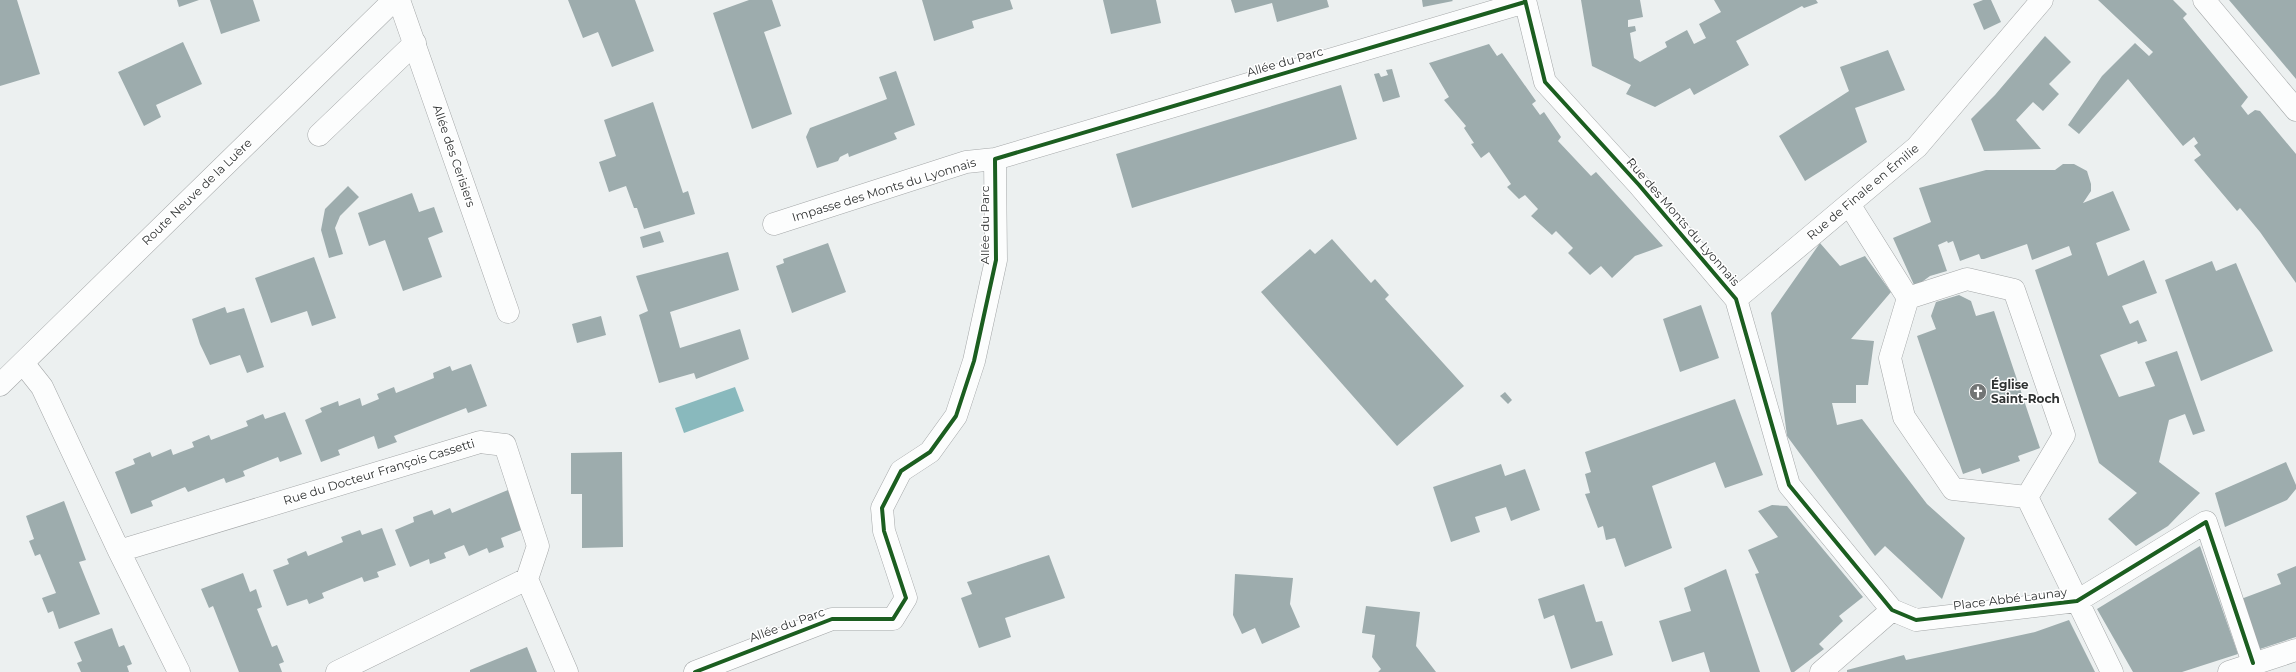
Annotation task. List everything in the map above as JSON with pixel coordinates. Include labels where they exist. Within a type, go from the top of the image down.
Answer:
[{"type":"street","name":"Route Neuve de la Luère","points":[[0,385],[394,0]]},
{"type":"street","name":"Allée des Cerisiers","points":[[399,0],[508,312]]},
{"type":"street","name":"Rue de Finale en Émilie","points":[[1736,299],[1917,147],[2042,0]]},
{"type":"street","points":[[2204,0],[2296,110]]},
{"type":"street","name":"Allée du Parc","points":[[695,672],[832,619],[893,618],[906,598],[884,531],[882,508],[901,472],[930,452],[956,416],[974,361],[996,260],[995,159],[1525,1]]},
{"type":"street","name":"Rue des Monts du Lyonnais","points":[[1525,1],[1545,82],[1638,185],[1736,299],[1789,485],[1892,610]]},
{"type":"street","points":[[319,135],[415,43]]},
{"type":"street","name":"Impasse des Monts du Lyonnais","points":[[774,224],[966,162],[995,159]]},
{"type":"street","points":[[1849,204],[1908,298],[1890,358],[1904,418],[1953,489],[2028,497],[2064,436],[2014,290],[1967,279],[1908,298]]},
{"type":"street","points":[[23,362],[42,386],[119,551],[179,672]]},
{"type":"street","name":"Rue du Docteur François Cassetti","points":[[119,551],[480,442],[504,445],[538,546],[527,579]]},
{"type":"street","name":"Place Abbé Launay","points":[[2028,497],[2077,601]]},
{"type":"street","name":"Place Abbé Launay","points":[[1892,610],[1916,620],[2077,601],[2206,522],[2253,663]]},
{"type":"street","points":[[337,672],[527,579],[567,672]]},
{"type":"street","points":[[2077,601],[2112,672]]},
{"type":"street","points":[[1821,672],[1892,610]]},
{"type":"street","points":[[2229,672],[2296,650]]},
{"type":"water","points":[[735,387],[744,411],[684,433],[675,408]]},
{"type":"building","points":[[0,0],[17,0],[40,74],[0,86]]},
{"type":"building","points":[[177,0],[199,0],[179,7]]},
{"type":"building","points":[[210,0],[253,0],[260,21],[221,34]]},
{"type":"building","points":[[568,0],[635,0],[654,51],[612,67],[598,32],[583,38]]},
{"type":"building","points":[[749,0],[772,0],[781,26],[764,32],[792,114],[752,129],[713,13]]},
{"type":"building","points":[[922,0],[1010,0],[1013,9],[972,21],[974,28],[934,41]]},
{"type":"building","points":[[1103,0],[1156,0],[1161,23],[1111,34]]},
{"type":"building","points":[[1231,0],[1327,0],[1329,7],[1277,22],[1272,3],[1235,13]]},
{"type":"building","points":[[1422,0],[1452,0],[1453,1],[1423,7]]},
{"type":"building","points":[[1581,0],[1640,0],[1643,17],[1628,20],[1628,27],[1635,26],[1636,31],[1630,33],[1634,58],[1640,62],[1667,47],[1665,42],[1687,30],[1694,44],[1706,38],[1699,24],[1721,12],[1714,0],[1816,0],[1818,3],[1804,8],[1802,6],[1736,41],[1749,65],[1694,95],[1690,88],[1655,107],[1626,94],[1631,85],[1592,66]]},
{"type":"building","points":[[1983,0],[1991,0],[2001,22],[1984,30],[1973,4]]},
{"type":"building","points":[[2098,0],[2173,0],[2187,14],[2183,18],[2248,97],[2241,106],[2248,115],[2255,110],[2260,111],[2296,154],[2296,283],[2260,232],[2240,208],[2237,211],[2194,160],[2201,155],[2194,146],[2198,143],[2194,137],[2183,146],[2128,79],[2079,134],[2068,125],[2102,76],[2135,43],[2149,56],[2153,52]]},
{"type":"building","points":[[2229,0],[2296,0],[2296,79],[2275,54]]},
{"type":"building","points":[[2045,36],[2071,62],[2049,84],[2059,94],[2043,111],[2033,102],[2016,120],[2041,149],[1984,151],[1971,119],[1995,95]]},
{"type":"building","points":[[183,42],[202,84],[156,105],[161,117],[144,126],[118,72]]},
{"type":"building","points":[[1489,44],[1497,56],[1502,53],[1536,101],[1532,104],[1540,115],[1544,112],[1561,137],[1558,141],[1591,176],[1596,172],[1663,246],[1635,256],[1612,278],[1601,266],[1590,275],[1568,253],[1573,248],[1556,231],[1552,235],[1531,216],[1538,209],[1525,195],[1519,199],[1507,187],[1511,184],[1489,152],[1481,158],[1471,144],[1474,143],[1464,128],[1466,126],[1444,100],[1449,97],[1429,63]]},
{"type":"building","points":[[1888,50],[1905,90],[1855,108],[1867,142],[1805,181],[1779,136],[1849,91],[1840,67]]},
{"type":"building","points":[[1392,69],[1400,97],[1383,102],[1374,74],[1379,73],[1381,77],[1388,75],[1386,70]]},
{"type":"building","points":[[896,71],[915,125],[894,133],[897,139],[849,157],[848,153],[840,157],[838,161],[817,168],[806,137],[810,128],[887,99],[879,77]]},
{"type":"building","points":[[1341,85],[1357,139],[1132,208],[1116,154]]},
{"type":"building","points":[[653,102],[683,193],[688,191],[695,214],[644,229],[637,208],[634,208],[626,186],[609,192],[599,162],[616,156],[604,120]]},
{"type":"building","points":[[2063,164],[2074,164],[2087,171],[2091,184],[2091,191],[2083,203],[2113,191],[2130,230],[2096,243],[2108,276],[2144,260],[2157,293],[2122,306],[2130,324],[2138,320],[2147,341],[2138,344],[2137,341],[2100,355],[2119,397],[2155,386],[2145,362],[2177,351],[2205,431],[2193,435],[2185,414],[2169,420],[2159,462],[2200,493],[2168,526],[2136,546],[2108,519],[2137,493],[2099,463],[2035,270],[2072,255],[2069,246],[2032,260],[2027,244],[1984,259],[1981,259],[1979,254],[1960,261],[1953,241],[1948,243],[1947,241],[1938,245],[1947,271],[1930,276],[1915,287],[1893,238],[1931,222],[1919,188],[1986,170],[2055,170]]},
{"type":"building","points":[[348,186],[359,197],[340,216],[335,228],[343,254],[329,258],[321,230],[325,209]]},
{"type":"building","points":[[412,193],[419,212],[434,207],[443,232],[428,238],[442,277],[403,291],[385,240],[369,246],[358,213]]},
{"type":"building","points":[[660,231],[664,242],[643,248],[640,237]]},
{"type":"building","points":[[1332,239],[1371,283],[1375,279],[1389,295],[1385,299],[1464,386],[1397,446],[1261,292],[1310,249],[1315,254]]},
{"type":"building","points":[[828,243],[846,292],[792,313],[776,266],[784,263],[783,259]]},
{"type":"building","points":[[1820,243],[1840,266],[1865,256],[1891,292],[1851,339],[1874,341],[1868,385],[1856,385],[1856,403],[1832,403],[1837,425],[1862,419],[1927,504],[1965,538],[1942,599],[1885,546],[1875,556],[1787,436],[1771,313]]},
{"type":"building","points":[[728,252],[739,290],[670,312],[680,348],[740,329],[749,359],[696,379],[694,373],[659,383],[639,315],[648,311],[636,276]]},
{"type":"building","points":[[314,257],[336,318],[312,326],[307,311],[271,323],[255,278]]},
{"type":"building","points":[[2212,261],[2216,271],[2236,263],[2273,351],[2201,381],[2165,280]]},
{"type":"building","name":"Église Saint-Roch","points":[[1959,295],[1971,301],[1976,316],[1994,311],[2040,448],[2018,456],[2020,461],[1982,474],[1980,468],[1963,474],[1917,336],[1936,329],[1931,316],[1936,302]]},
{"type":"building","points":[[1701,305],[1719,358],[1680,372],[1663,319]]},
{"type":"building","points":[[225,307],[227,313],[244,308],[264,367],[247,373],[240,355],[210,365],[200,344],[192,319]]},
{"type":"building","points":[[601,316],[606,335],[577,343],[572,324]]},
{"type":"building","points":[[471,364],[487,406],[468,413],[466,408],[394,436],[397,442],[378,449],[374,436],[338,450],[340,455],[321,462],[305,420],[322,412],[320,408],[338,401],[339,406],[360,398],[362,406],[379,399],[377,394],[394,387],[396,393],[434,378],[433,373],[450,366],[452,371]]},
{"type":"building","points":[[1505,392],[1512,400],[1508,404],[1500,396]]},
{"type":"building","points":[[1735,399],[1763,475],[1725,488],[1715,462],[1652,486],[1672,548],[1625,567],[1615,538],[1606,540],[1603,526],[1598,528],[1585,494],[1590,493],[1585,474],[1591,472],[1585,452]]},
{"type":"building","points":[[285,412],[302,454],[280,462],[278,457],[243,471],[245,476],[226,483],[224,478],[188,492],[185,487],[151,501],[153,506],[131,514],[115,472],[135,464],[133,459],[150,452],[152,457],[171,449],[173,455],[194,447],[192,442],[209,435],[211,440],[248,426],[246,421],[263,414],[265,419]]},
{"type":"building","points":[[622,452],[623,547],[582,548],[582,494],[571,494],[571,453]]},
{"type":"building","points":[[2286,462],[2296,485],[2296,489],[2287,500],[2225,527],[2215,493]]},
{"type":"building","points":[[1501,464],[1505,476],[1525,469],[1540,510],[1511,521],[1506,507],[1475,517],[1480,532],[1451,542],[1433,487]]},
{"type":"building","points":[[508,490],[524,529],[501,538],[504,547],[489,553],[487,548],[469,556],[464,545],[444,553],[446,558],[430,564],[429,559],[410,567],[395,530],[414,522],[413,517],[432,510],[434,515],[450,508],[452,513]]},
{"type":"building","points":[[64,501],[86,560],[79,562],[100,614],[59,629],[53,611],[48,613],[42,598],[56,593],[40,554],[35,556],[29,541],[34,539],[26,516]]},
{"type":"building","points":[[1772,505],[1787,506],[1863,597],[1839,616],[1843,621],[1819,644],[1824,649],[1794,672],[1791,672],[1755,574],[1759,573],[1748,550],[1778,537],[1758,511]]},
{"type":"building","points":[[382,528],[396,565],[377,572],[379,577],[364,582],[362,577],[322,593],[324,598],[309,604],[307,599],[287,606],[273,570],[289,564],[287,559],[306,551],[308,556],[343,542],[341,537],[360,530],[362,535]]},
{"type":"building","points":[[2200,546],[2238,654],[2182,672],[2133,672],[2097,609]]},
{"type":"building","points":[[1049,555],[1065,598],[1005,618],[1011,637],[979,648],[961,598],[972,594],[967,582]]},
{"type":"building","points":[[2296,566],[2296,637],[2260,649],[2241,599],[2281,584],[2277,574]]},
{"type":"building","points":[[1726,569],[1760,672],[1710,672],[1704,652],[1672,662],[1659,621],[1691,611],[1684,588]]},
{"type":"building","points":[[243,573],[250,592],[256,589],[262,607],[257,609],[272,647],[277,645],[284,662],[279,664],[282,672],[239,672],[213,606],[209,608],[201,589]]},
{"type":"building","points":[[1235,574],[1293,578],[1290,604],[1300,627],[1262,644],[1255,628],[1242,634],[1233,615]]},
{"type":"building","points":[[1584,584],[1596,622],[1602,621],[1613,655],[1571,669],[1554,615],[1544,619],[1538,599]]},
{"type":"building","points":[[1366,606],[1420,612],[1416,646],[1436,672],[1378,672],[1381,669],[1372,657],[1375,635],[1362,633]]},
{"type":"building","points":[[2069,620],[2095,672],[1847,672],[1847,670],[1904,655],[1906,660],[2035,632]]},
{"type":"building","points":[[112,628],[119,647],[124,645],[132,664],[127,666],[129,672],[81,672],[77,663],[82,661],[74,642]]},
{"type":"building","points":[[527,647],[537,672],[470,672],[470,670]]},
{"type":"cycle path","points":[[1525,0],[1545,82],[1639,185],[1736,299],[1789,485],[1892,610],[1916,620],[2077,601],[2206,522],[2253,663]]},
{"type":"cycle path","points":[[695,672],[832,619],[893,619],[906,598],[884,531],[882,508],[901,471],[930,452],[956,416],[974,361],[996,260],[995,159],[1525,2]]},
{"type":"place","name":"Église Saint-Roch","points":[[1978,392]]}]
